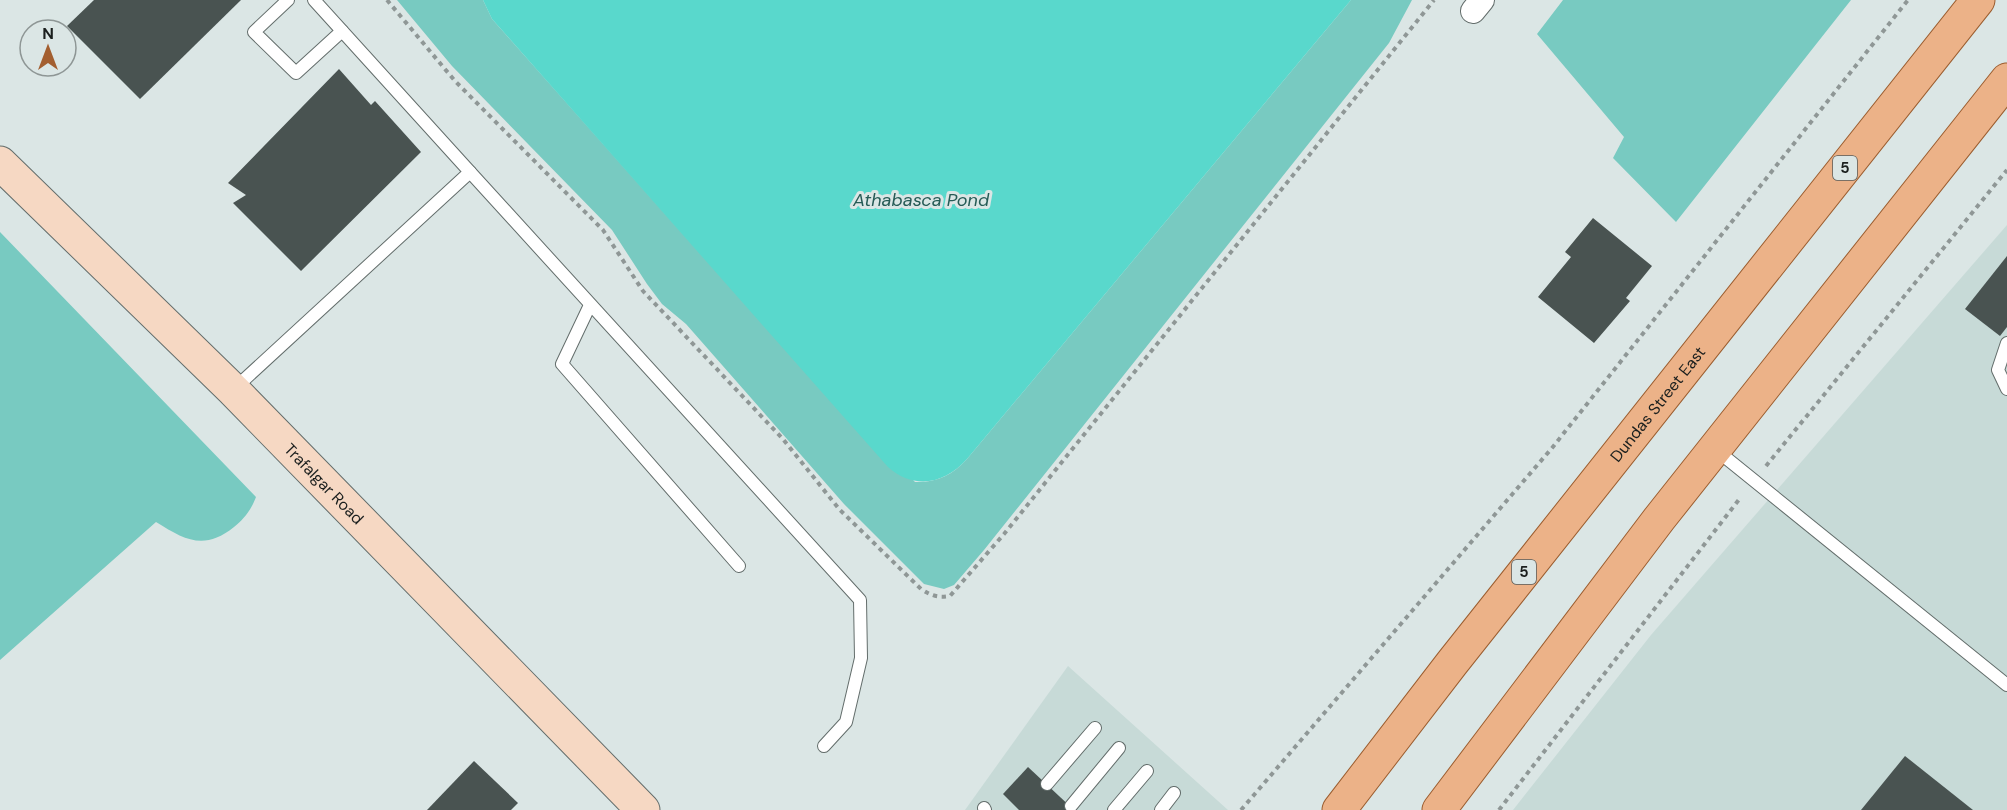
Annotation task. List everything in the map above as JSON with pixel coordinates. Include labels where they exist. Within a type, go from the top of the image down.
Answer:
[{"type":"main road","name":"Dundas Street East","points":[[1339,810],[1480,627],[1978,0]]},
{"type":"main road","points":[[1439,810],[1714,448],[2007,80]]},
{"type":"main road","name":"Trafalgar Road","points":[[0,163],[233,390],[643,810]]},
{"type":"lane","points":[[288,0],[254,32],[296,74],[342,31]]},
{"type":"lane","points":[[314,0],[860,600],[861,658],[849,711],[846,722],[824,746]]},
{"type":"lane","points":[[233,390],[470,172]]},
{"type":"lane","points":[[590,305],[562,364],[739,566]]},
{"type":"lane","points":[[2007,343],[1998,370],[2007,389]]},
{"type":"lane","points":[[1714,448],[2007,686]]},
{"type":"lane","points":[[1047,784],[1095,728]]},
{"type":"lane","points":[[1071,807],[1119,748]]},
{"type":"lane","points":[[1114,810],[1147,771]]},
{"type":"lane","points":[[1161,810],[1174,794]]},
{"type":"path","points":[[387,0],[455,81],[603,230],[643,291],[782,438],[840,510],[921,590],[933,597],[950,596],[1004,534],[1434,0]]},
{"type":"path","points":[[1241,810],[1552,448],[1908,0]]},
{"type":"shaded area","points":[[397,0],[483,0],[492,19],[731,288],[915,482],[944,477],[967,459],[1351,0],[1412,0],[1389,43],[984,550],[954,585],[944,589],[924,584],[844,504],[686,324],[662,304],[612,230],[452,66]]},
{"type":"shaded area","points":[[1563,0],[1851,0],[1676,222],[1613,158],[1624,137],[1537,34]]},
{"type":"shaded area","points":[[2007,225],[2007,810],[1513,810],[1651,635]]},
{"type":"shaded area","points":[[0,232],[256,497],[250,510],[234,527],[213,539],[204,541],[186,538],[156,522],[0,660]]},
{"type":"shaded area","points":[[1068,666],[1228,810],[965,810]]},
{"type":"water","name":"Athabasca Pond","points":[[483,0],[1351,0],[967,459],[939,479],[919,481],[908,479],[888,467],[492,19]]},
{"type":"building","points":[[94,0],[241,0],[140,99],[78,37],[78,18],[75,18]]},
{"type":"building","points":[[339,69],[371,105],[375,101],[421,152],[301,271],[233,203],[246,195],[228,183]]},
{"type":"building","points":[[1593,218],[1652,266],[1626,298],[1630,301],[1594,343],[1538,297],[1571,257],[1565,252]]},
{"type":"building","points":[[2007,256],[2007,327],[2000,336],[1965,309]]},
{"type":"building","points":[[1905,756],[1973,810],[1861,810]]},
{"type":"building","points":[[474,761],[518,803],[511,810],[427,810]]},
{"type":"building","points":[[1028,767],[1074,810],[1019,810],[1003,794]]}]
